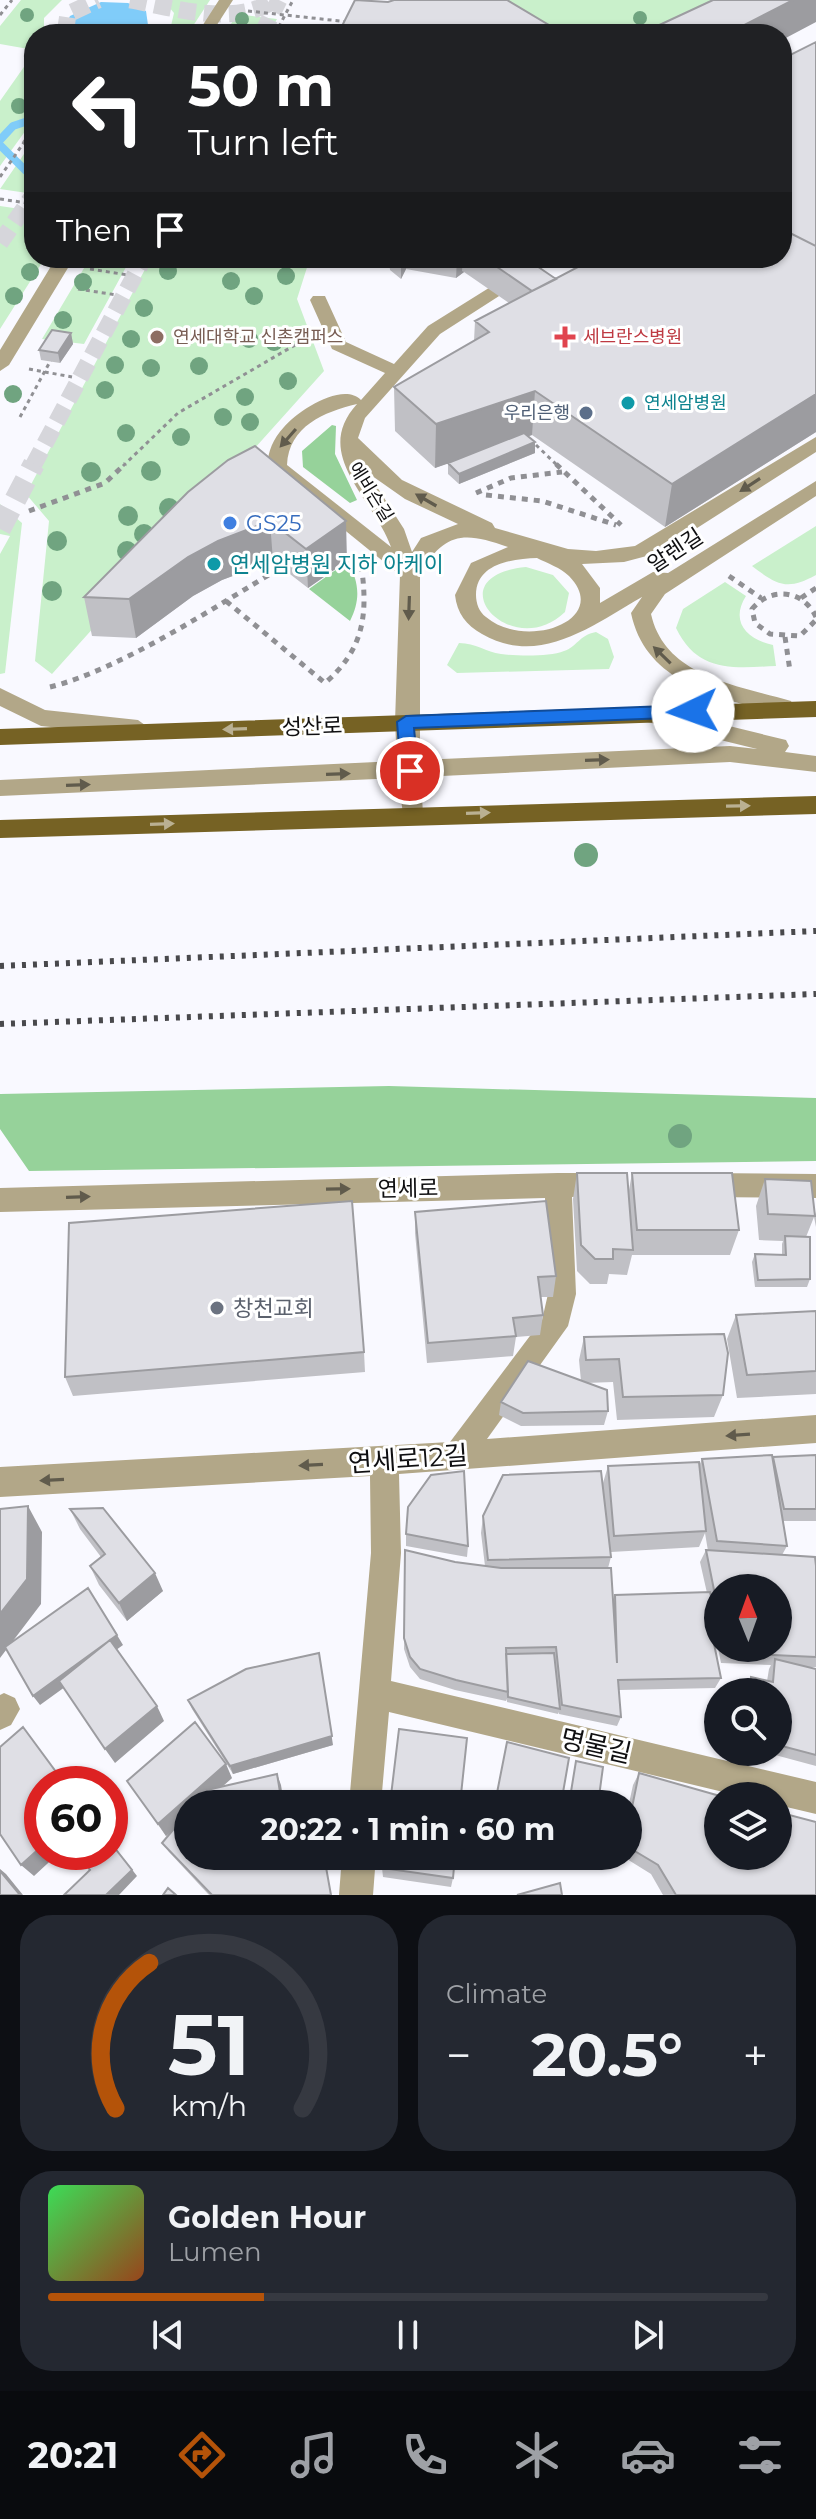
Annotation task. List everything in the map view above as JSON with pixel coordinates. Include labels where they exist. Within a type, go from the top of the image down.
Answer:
[{"type":"main road","name":"성산로","points":[[0,737],[783,707],[816,709]]},
{"type":"main road","points":[[0,829],[816,805]]},
{"type":"street","points":[[210,24],[223,4]]},
{"type":"street","points":[[0,365],[59,268]]},
{"type":"street","name":"에비슨길","points":[[412,815],[406,722],[410,573],[394,529],[349,457],[349,434],[357,416],[434,330],[533,268]]},
{"type":"street","points":[[319,300],[338,345],[395,371]]},
{"type":"street","points":[[352,400],[327,402],[317,409],[282,441],[276,456],[277,467],[410,573],[424,548],[434,539],[467,531],[497,533]]},
{"type":"street","points":[[349,434],[361,454],[381,474],[436,506],[574,566],[586,578],[592,591],[593,605],[583,622]]},
{"type":"street","points":[[705,559],[670,571],[557,637],[517,640],[479,623],[468,609],[464,594],[469,579],[480,566],[497,557],[540,551],[607,558],[647,550],[816,443]]},
{"type":"street","name":"알렌길","points":[[783,707],[698,683],[646,638],[641,613],[651,596],[705,559],[812,495]]},
{"type":"street","points":[[0,696],[14,707],[55,721],[176,731]]},
{"type":"street","points":[[643,713],[788,749],[816,751]]},
{"type":"street","points":[[0,788],[730,754],[816,764]]},
{"type":"street","points":[[458,1455],[554,1326],[562,1294],[558,1185]]},
{"type":"street","name":"연세로","points":[[0,1200],[205,1192],[634,1185]]},
{"type":"street","points":[[680,1185],[816,1186]]},
{"type":"street","name":"연세로12길","points":[[0,1482],[384,1461],[816,1429]]},
{"type":"street","points":[[366,1790],[386,1553],[384,1461]]},
{"type":"street","name":"명물길","points":[[376,1693],[816,1798]]},
{"type":"street","points":[[356,1895],[358,1870]]},
{"type":"path","points":[[0,15],[12,0]]},
{"type":"path","points":[[280,24],[293,0]]},
{"type":"path","points":[[223,4],[350,24]]},
{"type":"path","points":[[0,177],[24,143]]},
{"type":"path","points":[[0,199],[24,203]]},
{"type":"path","points":[[29,511],[105,483],[178,413],[329,324]]},
{"type":"path","points":[[20,417],[55,354]]},
{"type":"path","points":[[0,365],[72,377]]},
{"type":"path","points":[[529,448],[542,443]]},
{"type":"path","points":[[464,493],[542,501],[625,528],[536,445]]},
{"type":"path","points":[[474,494],[511,478],[563,472]]},
{"type":"path","points":[[54,686],[78,680],[226,601],[282,567]]},
{"type":"path","points":[[733,578],[761,598]]},
{"type":"path","points":[[801,598],[816,588]]},
{"type":"path","points":[[780,593],[801,598],[809,604],[816,618],[808,632],[785,637],[770,634],[755,623],[752,609],[761,598],[780,593]]},
{"type":"path","points":[[226,601],[325,683]]},
{"type":"path","points":[[785,637],[790,671]]},
{"type":"green space","points":[[21,0],[62,0],[44,18],[44,24],[24,24],[24,48],[0,44],[0,26]]},
{"type":"green space","points":[[163,0],[210,0],[194,24],[171,24],[174,13]]},
{"type":"green space","points":[[469,0],[751,0],[702,24],[512,24]]},
{"type":"green space","points":[[237,14],[277,19],[274,24],[231,24]]},
{"type":"green space","points":[[24,67],[24,133],[0,166],[0,101]]},
{"type":"green space","points":[[24,154],[24,193],[0,189]]},
{"type":"green space","points":[[0,206],[24,210],[24,268],[39,268],[0,329]]},
{"type":"green space","points":[[84,268],[126,268],[84,344],[42,339]]},
{"type":"green space","points":[[146,268],[307,268],[297,299],[324,371],[52,674],[35,661],[49,521],[26,494]]},
{"type":"green space","points":[[332,425],[336,426],[335,454],[357,500],[350,503],[303,467],[302,451]]},
{"type":"green space","points":[[0,504],[22,523],[5,673],[0,674],[0,554],[10,536],[0,534]]},
{"type":"green space","points":[[816,526],[816,575],[797,583],[782,584],[752,566]]},
{"type":"green space","points":[[348,561],[357,591],[350,621],[309,589]]},
{"type":"green space","points":[[526,567],[553,575],[569,593],[565,612],[544,625],[523,628],[504,623],[490,612],[483,599],[485,585],[499,574]]},
{"type":"green space","points":[[725,582],[746,596],[740,613],[743,628],[755,638],[773,645],[776,666],[718,665],[695,653],[685,643],[676,628],[683,609]]},
{"type":"green space","points":[[596,632],[608,639],[614,657],[609,669],[457,673],[447,665],[459,643],[501,654],[542,655],[568,649]]},
{"type":"green space","points":[[389,1086],[816,1098],[816,1161],[29,1171],[0,1129],[0,1094]]},
{"type":"water","points":[[101,2],[128,3],[146,11],[148,24],[68,24],[70,16]]},
{"type":"building","points":[[355,0],[507,0],[547,24],[343,24]]},
{"type":"building","points":[[713,0],[793,0],[746,24],[661,24]]},
{"type":"building","points":[[816,42],[816,246],[792,234],[792,54]]},
{"type":"building","name":"연세암병원","points":[[792,234],[816,246],[816,394],[672,484],[535,391],[436,424],[394,387],[489,332],[475,321],[576,268],[792,268]]},
{"type":"building","points":[[499,268],[540,268],[556,279],[532,291]]},
{"type":"building","points":[[52,330],[71,333],[58,353],[39,350]]},
{"type":"building","points":[[524,433],[535,442],[459,474],[448,463]]},
{"type":"building","points":[[255,446],[346,521],[306,549],[270,521],[218,541],[188,557],[129,599],[84,597],[188,492],[228,460]]},
{"type":"building","points":[[577,1173],[627,1173],[633,1250],[613,1249],[613,1259],[595,1259],[581,1245]]},
{"type":"building","points":[[632,1173],[732,1173],[739,1230],[637,1230]]},
{"type":"building","points":[[765,1179],[811,1181],[815,1216],[768,1214]]},
{"type":"building","name":"창천교회","points":[[352,1201],[364,1352],[65,1377],[69,1223]]},
{"type":"building","points":[[546,1201],[556,1276],[538,1277],[543,1315],[513,1318],[516,1336],[428,1343],[415,1212]]},
{"type":"building","points":[[785,1236],[810,1237],[810,1279],[758,1280],[755,1254],[786,1255]]},
{"type":"building","points":[[816,1311],[816,1371],[747,1375],[736,1315]]},
{"type":"building","points":[[724,1334],[728,1353],[723,1395],[623,1397],[619,1359],[586,1360],[584,1337]]},
{"type":"building","points":[[528,1361],[607,1390],[608,1411],[523,1413],[501,1402]]},
{"type":"building","points":[[772,1455],[787,1546],[717,1541],[702,1459]]},
{"type":"building","points":[[816,1455],[816,1509],[784,1509],[773,1457]]},
{"type":"building","points":[[699,1462],[706,1531],[614,1536],[608,1466]]},
{"type":"building","points":[[464,1471],[468,1546],[406,1534],[408,1507],[431,1475]]},
{"type":"building","points":[[601,1471],[611,1557],[488,1560],[483,1516],[503,1475]]},
{"type":"building","points":[[28,1506],[27,1579],[0,1614],[0,1509]]},
{"type":"building","points":[[103,1508],[155,1573],[119,1603],[90,1566],[105,1554],[70,1509]]},
{"type":"building","points":[[405,1550],[455,1562],[501,1568],[611,1568],[617,1663],[615,1595],[704,1592],[704,1662],[718,1662],[721,1678],[618,1680],[621,1717],[562,1705],[556,1647],[506,1648],[508,1692],[420,1669],[410,1657],[404,1638]]},
{"type":"building","points":[[706,1550],[815,1557],[816,1657],[792,1656],[792,1574],[711,1574]]},
{"type":"building","points":[[88,1588],[117,1635],[33,1696],[5,1647]]},
{"type":"building","points":[[110,1640],[157,1706],[105,1749],[59,1681]]},
{"type":"building","points":[[319,1653],[332,1736],[230,1766],[188,1700],[246,1669]]},
{"type":"building","points":[[554,1653],[560,1709],[508,1697],[506,1654]]},
{"type":"building","points":[[775,1662],[816,1669],[816,1755],[792,1749],[792,1678],[773,1678]]},
{"type":"building","points":[[195,1722],[226,1764],[197,1790],[174,1790],[174,1810],[158,1824],[128,1780]]},
{"type":"building","points":[[23,1727],[52,1766],[24,1766],[24,1862],[21,1865],[0,1834],[0,1747]]},
{"type":"building","points":[[399,1729],[467,1738],[461,1790],[392,1790]]},
{"type":"building","points":[[507,1742],[569,1758],[563,1790],[498,1790]]},
{"type":"building","points":[[576,1761],[603,1767],[600,1790],[571,1790]]},
{"type":"building","points":[[639,1773],[704,1791],[704,1870],[792,1870],[792,1816],[816,1822],[816,1895],[676,1895],[658,1865],[642,1855],[642,1790],[636,1790]]},
{"type":"building","points":[[277,1774],[280,1790],[207,1790]]},
{"type":"building","points":[[174,1829],[174,1855],[162,1843]]},
{"type":"building","points":[[128,1865],[132,1870],[106,1895],[64,1895],[90,1870],[128,1870]]},
{"type":"building","points":[[188,1870],[327,1870],[331,1895],[212,1895]]},
{"type":"building","points":[[396,1870],[454,1870],[453,1878]]},
{"type":"building","points":[[0,1871],[20,1895],[0,1895]]},
{"type":"building","points":[[560,1883],[562,1895],[517,1895]]},
{"type":"building","points":[[168,1888],[176,1895],[163,1895]]},
{"type":"waterway","points":[[0,140],[13,126],[24,122]]},
{"type":"waterway","points":[[0,145],[24,169]]},
{"type":"tunnel","points":[[66,24],[68,14],[98,0]]},
{"type":"tunnel","points":[[130,0],[185,11],[223,14],[241,13],[275,0]]},
{"type":"tunnel","points":[[267,24],[279,0]]},
{"type":"tunnel","points":[[0,243],[24,208]]},
{"type":"tunnel","points":[[33,466],[139,268]]},
{"type":"tunnel","points":[[0,529],[34,464]]},
{"type":"railway","points":[[0,966],[816,931]]},
{"type":"railway","points":[[0,1024],[816,994]]},
{"type":"place","name":"연세대학교 신촌캠퍼스","points":[[157,337]]},
{"type":"place","name":"세브란스병원","points":[[565,337]]},
{"type":"place","name":"연세암병원","points":[[628,403]]},
{"type":"place","name":"우리은행","points":[[586,413]]},
{"type":"place","name":"GS25","points":[[230,523]]},
{"type":"place","name":"연세암병원 지하 아케이","points":[[214,564]]},
{"type":"place","name":"창천교회","points":[[217,1308]]},
{"type":"route","points":[[410,771],[406,722],[693,711]]}]
